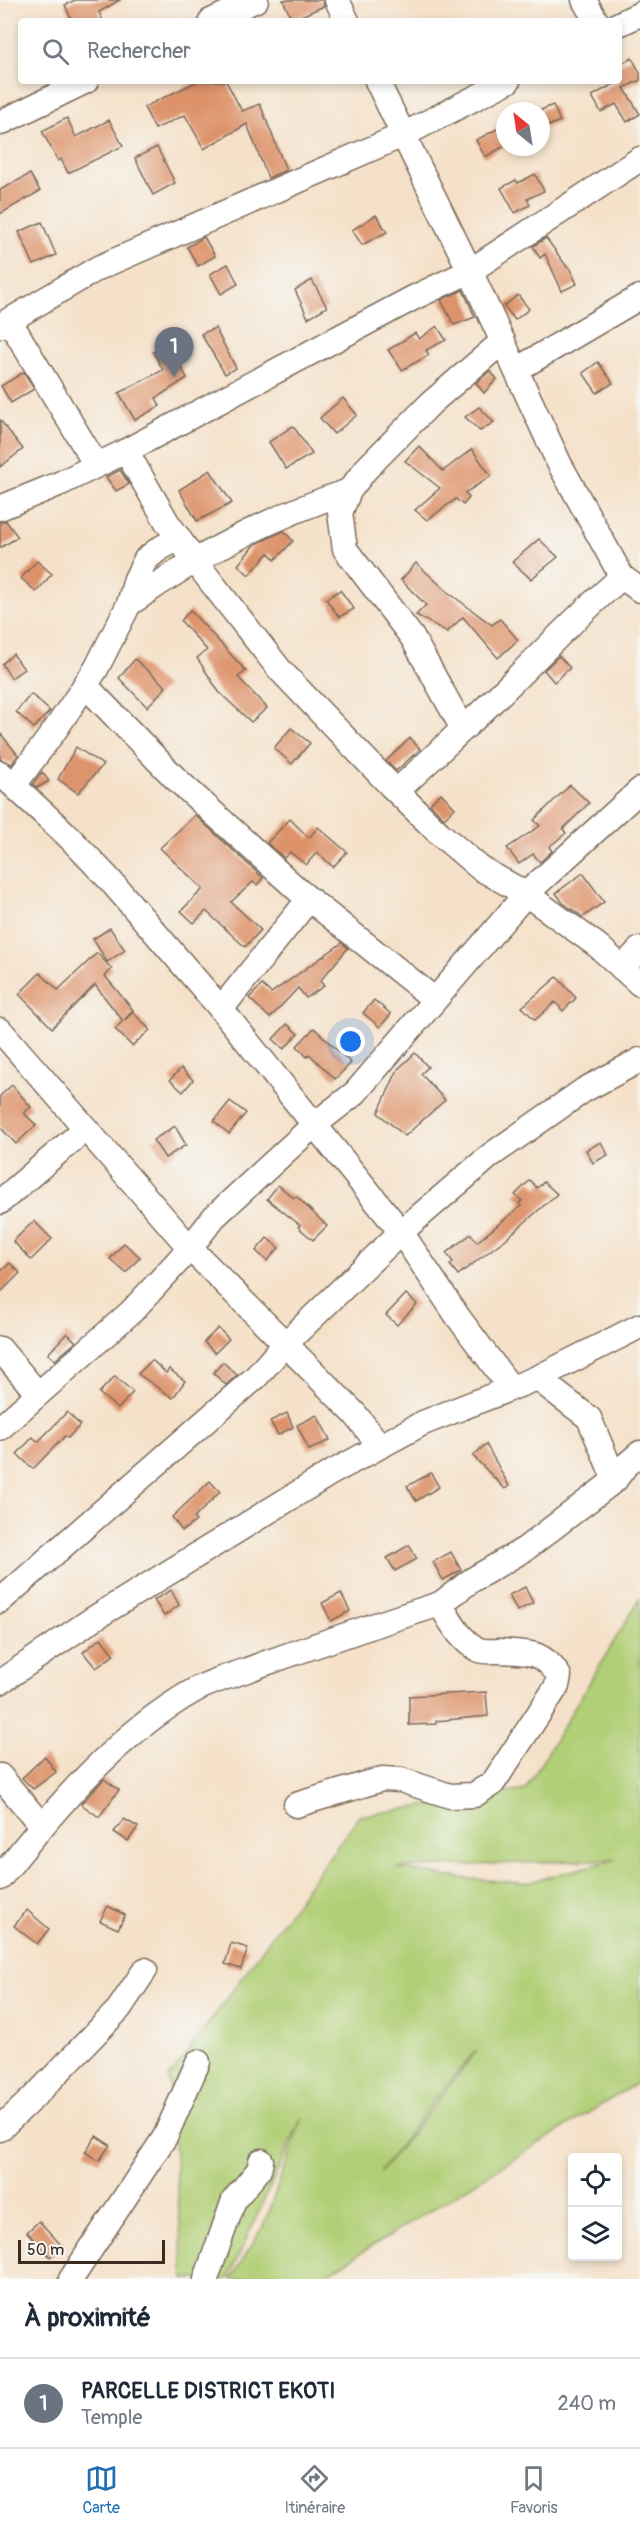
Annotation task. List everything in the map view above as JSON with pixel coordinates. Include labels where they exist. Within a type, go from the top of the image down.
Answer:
[{"type":"street","points":[[217,18],[256,0]]},
{"type":"street","points":[[584,0],[594,18]]},
{"type":"street","points":[[622,23],[640,14]]},
{"type":"street","points":[[0,123],[80,84]]},
{"type":"street","points":[[378,84],[470,271],[560,463],[631,584],[600,595],[493,702],[397,791]]},
{"type":"street","points":[[96,465],[4,323],[98,268],[403,135],[502,84]]},
{"type":"street","points":[[0,508],[61,483],[126,452],[413,298],[470,271],[640,159]]},
{"type":"street","points":[[516,370],[640,297]]},
{"type":"street","points":[[463,729],[412,638],[345,549],[340,513],[349,491],[366,470],[430,403],[503,341]]},
{"type":"street","points":[[126,452],[167,522],[280,670],[440,834],[480,868],[526,894],[598,946],[631,976],[640,949]]},
{"type":"street","points":[[129,604],[194,560],[286,514],[349,491]]},
{"type":"street","points":[[179,538],[159,549],[146,560],[136,579],[129,604],[85,685],[55,730],[7,779],[68,835],[109,879],[221,1009],[400,1232],[458,1317],[510,1387]]},
{"type":"street","points":[[85,685],[175,778],[309,899],[434,999]]},
{"type":"street","points":[[0,1428],[132,1311],[190,1248],[214,1217],[314,1125],[355,1092],[526,894],[640,790]]},
{"type":"street","points":[[221,1009],[309,899]]},
{"type":"street","points":[[0,1030],[190,1248],[355,1414],[381,1446]]},
{"type":"street","points":[[0,1601],[256,1377],[284,1345],[400,1232],[491,1155],[584,1090],[640,1060]]},
{"type":"street","points":[[0,1202],[85,1129]]},
{"type":"street","points":[[0,1682],[103,1613],[329,1474],[423,1423],[537,1378],[640,1326]]},
{"type":"street","points":[[0,1349],[38,1394]]},
{"type":"street","points":[[537,1378],[590,1418],[615,1480]]},
{"type":"street","points":[[0,1878],[41,1825],[99,1765],[154,1716],[197,1689],[329,1640],[440,1604],[471,1580],[525,1549],[615,1480],[626,1465],[640,1453]]},
{"type":"street","points":[[296,1804],[382,1779],[401,1780],[433,1792],[463,1797],[474,1795],[493,1783],[557,1686],[558,1676],[551,1664],[543,1657],[530,1653],[480,1650],[454,1628],[440,1604]]},
{"type":"street","points":[[0,1776],[41,1825]]},
{"type":"street","points":[[0,2129],[119,2009],[145,1970]]},
{"type":"street","points":[[71,2279],[165,2137],[198,2062]]},
{"type":"street","points":[[206,2279],[234,2200],[259,2170],[261,2161]]},
{"type":"green space","points":[[640,1598],[640,2081],[319,2279],[231,2279],[264,2225],[302,2117],[228,2279],[184,2279],[169,2078],[359,1816],[525,1790]],"holes":[[[617,1859],[524,1883],[459,1878],[396,1868]],[[476,2052],[380,2173],[430,2105]]]},
{"type":"building","points":[[75,0],[120,0],[99,12],[102,18],[71,18],[65,5]]},
{"type":"building","points":[[283,0],[323,0],[324,6],[297,18],[291,18]]},
{"type":"building","points":[[632,58],[640,73],[640,80],[624,88],[640,114],[627,122],[616,104],[601,112],[592,96],[614,84],[622,84],[622,63]]},
{"type":"building","points":[[192,84],[228,84],[242,111],[260,104],[286,170],[268,178],[247,124],[204,149],[185,115],[155,129],[144,107]]},
{"type":"building","points":[[553,105],[560,121],[550,125],[550,106]]},
{"type":"building","points":[[67,118],[76,137],[109,120],[123,146],[68,173],[61,159],[58,161],[42,131]]},
{"type":"building","points":[[496,130],[496,151],[485,157],[476,140]]},
{"type":"building","points":[[157,147],[175,183],[153,195],[135,158]]},
{"type":"building","points":[[30,174],[40,191],[0,214],[0,190]]},
{"type":"building","points":[[535,174],[544,191],[527,199],[530,205],[515,213],[501,188],[516,180],[518,183]]},
{"type":"building","points":[[376,215],[387,232],[362,245],[352,230]]},
{"type":"building","points":[[42,222],[56,255],[34,265],[19,232]]},
{"type":"building","points":[[204,237],[215,256],[198,266],[187,247]]},
{"type":"building","points":[[546,238],[569,267],[577,284],[562,291],[545,254],[540,258],[533,246]]},
{"type":"building","points":[[228,264],[238,284],[221,294],[210,274]]},
{"type":"building","points":[[312,280],[327,307],[308,318],[295,290]]},
{"type":"building","points":[[463,290],[475,317],[454,325],[441,300]]},
{"type":"building","points":[[518,295],[529,309],[515,320],[504,306]]},
{"type":"building","points":[[437,326],[446,340],[426,350],[429,355],[402,370],[388,350],[415,333],[419,339]]},
{"type":"building","points":[[215,328],[236,368],[225,374],[201,334]]},
{"type":"building","points":[[168,343],[187,378],[156,398],[160,406],[135,420],[119,393],[163,370],[153,352]]},
{"type":"building","points":[[598,362],[613,383],[597,393],[583,373]]},
{"type":"building","points":[[490,371],[497,379],[484,393],[476,383]]},
{"type":"building","points":[[24,372],[34,389],[11,403],[1,386]]},
{"type":"building","points":[[343,398],[357,415],[334,434],[320,418]]},
{"type":"building","points":[[479,407],[494,422],[480,431],[465,417]]},
{"type":"building","points":[[0,420],[23,449],[0,467]]},
{"type":"building","points":[[293,426],[312,454],[286,469],[269,442]]},
{"type":"building","points":[[419,446],[443,471],[472,449],[491,476],[465,493],[469,498],[463,505],[456,499],[427,520],[415,510],[440,488],[405,461]]},
{"type":"building","points":[[120,470],[129,484],[116,491],[106,477]]},
{"type":"building","points":[[210,470],[232,503],[197,521],[179,490]]},
{"type":"building","points":[[6,521],[18,537],[0,548],[0,522]]},
{"type":"building","points":[[284,531],[293,541],[275,560],[269,553],[249,575],[238,565],[254,545]]},
{"type":"building","points":[[539,539],[558,557],[531,579],[512,562]]},
{"type":"building","points":[[37,561],[52,574],[36,592],[21,578]]},
{"type":"building","points":[[416,563],[449,593],[492,625],[500,619],[518,640],[498,658],[463,617],[447,632],[416,615],[426,605],[401,580]]},
{"type":"building","points":[[340,590],[354,609],[339,617],[326,599]]},
{"type":"building","points":[[190,610],[246,671],[238,677],[267,708],[251,722],[219,692],[197,658],[207,650],[181,621]]},
{"type":"building","points":[[13,654],[24,669],[11,678],[2,664]]},
{"type":"building","points":[[559,656],[570,668],[554,682],[544,670]]},
{"type":"building","points":[[135,659],[166,687],[147,707],[119,678]]},
{"type":"building","points":[[31,694],[50,711],[34,728],[16,712]]},
{"type":"building","points":[[291,728],[310,743],[292,764],[274,748]]},
{"type":"building","points":[[0,733],[18,755],[12,764],[0,759]]},
{"type":"building","points":[[410,738],[420,749],[396,771],[386,761]]},
{"type":"building","points":[[76,747],[103,765],[78,793],[58,779]]},
{"type":"building","points":[[42,772],[49,781],[37,788],[33,784]]},
{"type":"building","points":[[570,785],[589,803],[563,829],[566,833],[549,847],[552,851],[540,862],[533,854],[519,864],[507,848],[540,826],[534,820]]},
{"type":"building","points":[[441,793],[455,808],[444,818],[430,804]]},
{"type":"building","points":[[195,815],[263,878],[257,885],[253,882],[231,902],[261,930],[245,947],[206,911],[194,923],[181,911],[203,889],[160,848]]},
{"type":"building","points":[[290,819],[309,838],[318,827],[347,852],[333,867],[317,852],[306,865],[290,852],[284,858],[267,843]]},
{"type":"building","points":[[583,873],[604,902],[583,917],[563,903],[556,893]]},
{"type":"building","points":[[110,928],[125,950],[107,962],[93,939]]},
{"type":"building","points":[[342,943],[348,948],[320,981],[324,986],[306,998],[298,988],[270,1018],[249,998],[262,985],[271,993]]},
{"type":"building","points":[[97,953],[112,969],[105,976],[133,1010],[124,1021],[133,1012],[150,1030],[132,1046],[115,1029],[123,1021],[95,985],[52,1028],[19,994],[40,973],[58,990]]},
{"type":"building","points":[[557,977],[576,998],[563,1011],[555,1002],[535,1020],[522,1007]]},
{"type":"building","points":[[374,1000],[391,1014],[380,1027],[363,1013]]},
{"type":"building","points":[[287,1024],[298,1034],[284,1049],[273,1039]]},
{"type":"building","points":[[314,1028],[351,1063],[335,1079],[309,1054],[307,1057],[297,1046]]},
{"type":"building","points":[[415,1053],[428,1067],[421,1074],[445,1100],[405,1136],[378,1113],[398,1069]]},
{"type":"building","points":[[181,1068],[193,1080],[183,1092],[170,1080]]},
{"type":"building","points":[[12,1085],[31,1107],[24,1113],[36,1125],[16,1144],[0,1127],[0,1096]]},
{"type":"building","points":[[230,1101],[246,1113],[229,1134],[214,1121]]},
{"type":"building","points":[[175,1126],[186,1145],[165,1158],[153,1140]]},
{"type":"building","points":[[601,1142],[608,1155],[593,1163],[586,1150]]},
{"type":"building","points":[[530,1180],[537,1188],[544,1182],[557,1194],[507,1238],[458,1275],[450,1265],[453,1262],[446,1253],[471,1234],[477,1242],[521,1206],[519,1203],[522,1201],[515,1195]]},
{"type":"building","points":[[278,1185],[294,1198],[296,1196],[327,1226],[313,1240],[298,1227],[300,1225],[267,1199]]},
{"type":"building","points":[[34,1221],[52,1239],[31,1260],[13,1241]]},
{"type":"building","points":[[267,1238],[279,1248],[267,1261],[256,1251]]},
{"type":"building","points":[[124,1243],[140,1257],[126,1273],[110,1259]]},
{"type":"building","points":[[10,1263],[20,1273],[0,1293],[0,1272]]},
{"type":"building","points":[[406,1294],[417,1304],[397,1325],[386,1315]]},
{"type":"building","points":[[218,1328],[229,1339],[215,1353],[204,1342]]},
{"type":"building","points":[[67,1333],[76,1342],[55,1360],[48,1354]]},
{"type":"building","points":[[152,1360],[166,1373],[169,1369],[185,1381],[173,1398],[138,1374]]},
{"type":"building","points":[[223,1362],[237,1375],[226,1385],[213,1373]]},
{"type":"building","points":[[115,1376],[133,1392],[118,1409],[99,1393]]},
{"type":"building","points":[[67,1412],[80,1425],[68,1438],[65,1436],[33,1469],[17,1454],[33,1437],[38,1442]]},
{"type":"building","points":[[287,1413],[293,1427],[278,1435],[270,1421]]},
{"type":"building","points":[[317,1415],[330,1440],[309,1450],[297,1425]]},
{"type":"building","points":[[486,1444],[509,1486],[505,1489],[473,1456]]},
{"type":"building","points":[[431,1473],[439,1487],[416,1501],[407,1486]]},
{"type":"building","points":[[210,1481],[220,1492],[194,1518],[196,1521],[182,1531],[172,1517]]},
{"type":"building","points":[[409,1545],[417,1559],[395,1571],[387,1558]]},
{"type":"building","points":[[451,1552],[461,1570],[443,1580],[433,1562]]},
{"type":"building","points":[[525,1587],[533,1603],[517,1611],[509,1595]]},
{"type":"building","points":[[171,1590],[179,1605],[164,1616],[154,1600]]},
{"type":"building","points":[[341,1593],[350,1611],[331,1621],[322,1603]]},
{"type":"building","points":[[101,1638],[114,1655],[96,1668],[83,1652]]},
{"type":"building","points":[[486,1692],[488,1716],[436,1721],[436,1724],[409,1725],[409,1696]]},
{"type":"building","points":[[45,1756],[56,1772],[33,1789],[22,1778]]},
{"type":"building","points":[[104,1779],[119,1790],[99,1817],[81,1804]]},
{"type":"building","points":[[124,1819],[138,1827],[128,1841],[114,1832]]},
{"type":"building","points":[[108,1906],[125,1915],[118,1929],[100,1921]]},
{"type":"building","points":[[27,1910],[49,1929],[37,1944],[14,1926]]},
{"type":"building","points":[[231,1943],[248,1948],[241,1969],[225,1964]]},
{"type":"building","points":[[96,2136],[110,2145],[99,2161],[85,2152]]},
{"type":"building","points":[[39,2221],[62,2246],[50,2257],[27,2232]]},
{"type":"place","name":"PARCELLE DISTRICT EKOTI","points":[[174,377]]}]
